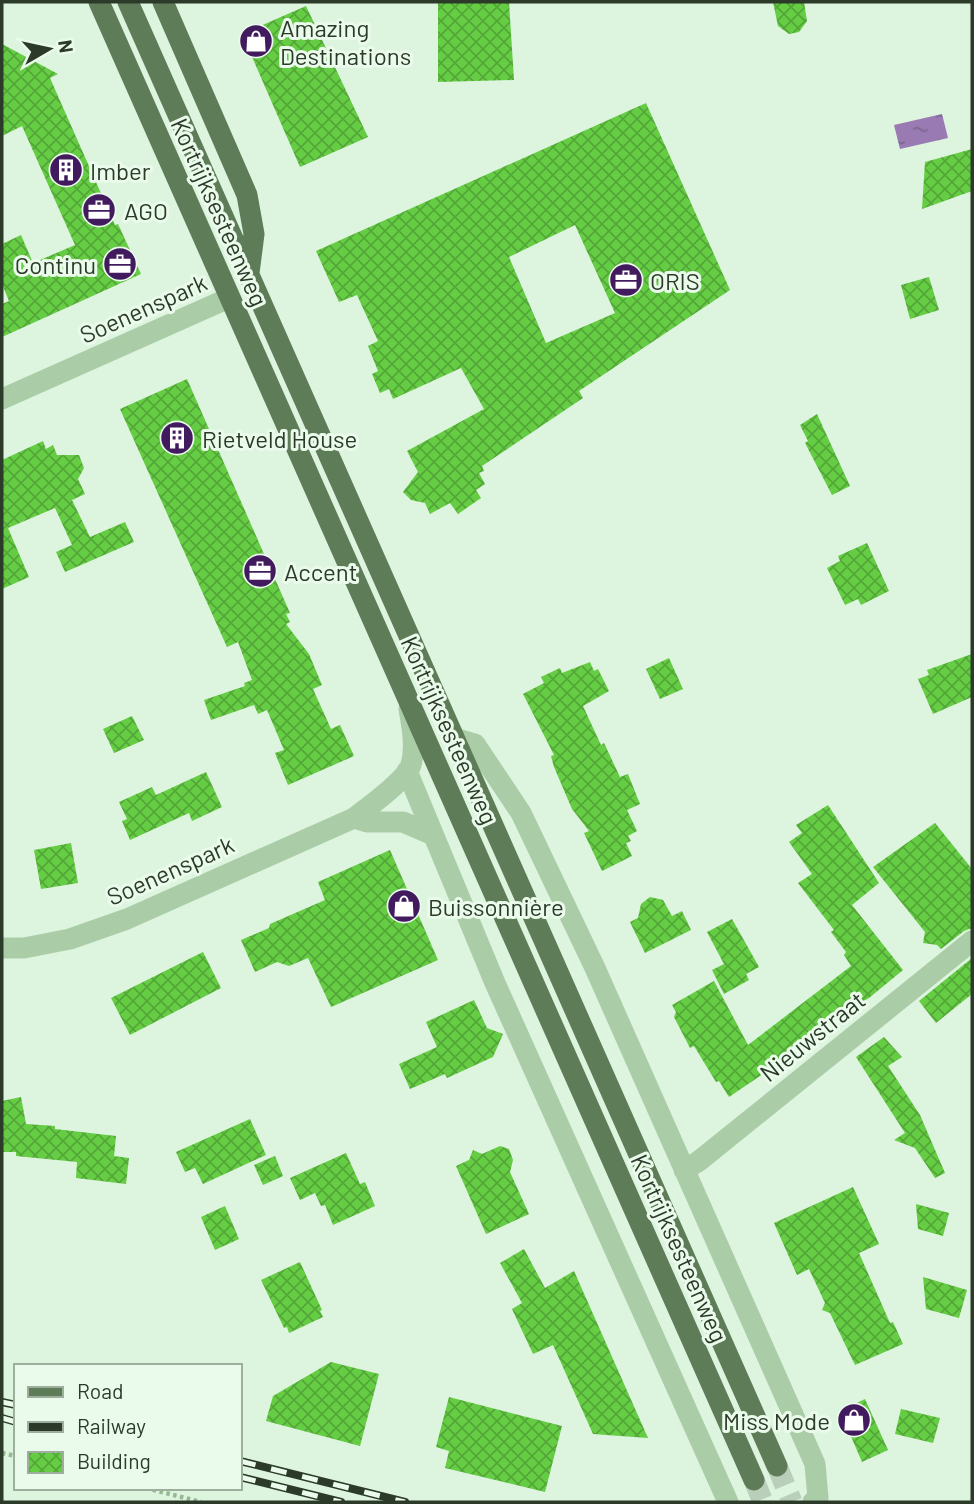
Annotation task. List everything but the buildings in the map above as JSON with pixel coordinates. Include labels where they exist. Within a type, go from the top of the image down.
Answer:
[{"type":"main road","name":"Kortrijksesteenweg","points":[[99,2],[754,1480]]},
{"type":"main road","name":"Kortrijksesteenweg","points":[[128,2],[777,1466]]},
{"type":"main road","name":"Kortrijksesteenweg","points":[[163,2],[247,195],[254,234],[249,275]]},
{"type":"street","name":"Soenenspark","points":[[2,399],[229,298]]},
{"type":"street","points":[[407,699],[413,732],[411,766],[407,771],[431,834],[728,1502]]},
{"type":"street","name":"Kortrijksesteenweg","points":[[454,738],[475,744],[521,813],[595,968],[815,1464],[818,1501]]},
{"type":"street","name":"Soenenspark","points":[[2,948],[70,939],[127,919],[354,818],[380,799],[407,771]]},
{"type":"street","points":[[354,818],[368,822],[403,822],[431,834]]},
{"type":"street","name":"Nieuwstraat","points":[[684,1170],[699,1161],[972,941]]},
{"type":"path","points":[[154,1490],[201,1502]]},
{"type":"water","points":[[942,114],[948,138],[900,149],[894,125]]},
{"type":"tunnel","points":[[777,1466],[792,1502]]},
{"type":"tunnel","points":[[754,1480],[763,1502]]},
{"type":"railway","points":[[2,1402],[14,1405]]},
{"type":"railway","points":[[2,1418],[14,1421]]},
{"type":"railway","points":[[242,1461],[405,1502]]},
{"type":"railway","points":[[242,1477],[341,1502]]},
{"type":"place","name":"Amazing Destinations","points":[[256,41]]},
{"type":"place","name":"Imber","points":[[66,170]]},
{"type":"place","name":"AGO","points":[[99,210]]},
{"type":"place","name":"Continu","points":[[120,264]]},
{"type":"place","name":"ORIS","points":[[626,280]]},
{"type":"place","name":"Rietveld House","points":[[177,438]]},
{"type":"place","name":"Accent","points":[[260,571]]},
{"type":"place","name":"Buissonnière","points":[[404,906]]},
{"type":"place","name":"Miss Mode","points":[[854,1420]]}]
